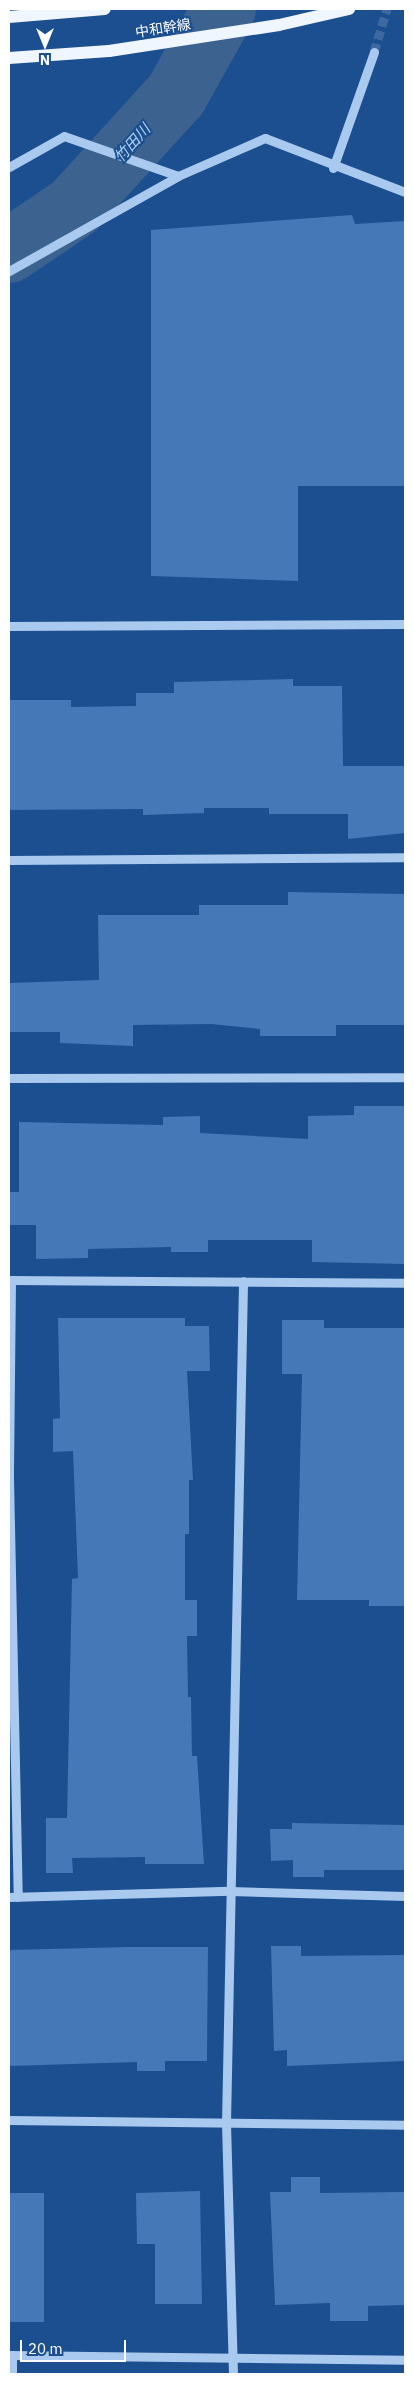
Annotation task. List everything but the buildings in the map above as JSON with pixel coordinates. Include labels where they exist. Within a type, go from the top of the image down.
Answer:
[{"type":"main road","points":[[9,16],[105,9]]},
{"type":"main road","name":"中和幹線","points":[[9,58],[109,51],[279,25],[348,9]]},
{"type":"street","points":[[333,168],[374,52]]},
{"type":"street","points":[[9,167],[64,136],[178,176]]},
{"type":"street","points":[[9,271],[178,176],[265,138],[333,168],[405,192]]},
{"type":"street","points":[[9,626],[405,624]]},
{"type":"street","points":[[9,860],[405,857]]},
{"type":"street","points":[[9,1078],[405,1077]]},
{"type":"street","points":[[405,1283],[10,1280],[9,1478],[13,1897],[230,1891],[405,1896]]},
{"type":"street","points":[[233,2374],[226,2123],[243,1281]]},
{"type":"street","points":[[9,2120],[405,2125]]},
{"type":"street","points":[[12,2374],[10,2355],[234,2361],[405,2360]]},
{"type":"waterway","name":"竹田川","points":[[9,251],[74,207],[176,95],[224,9]]},
{"type":"tunnel","points":[[374,52],[387,9]]}]
